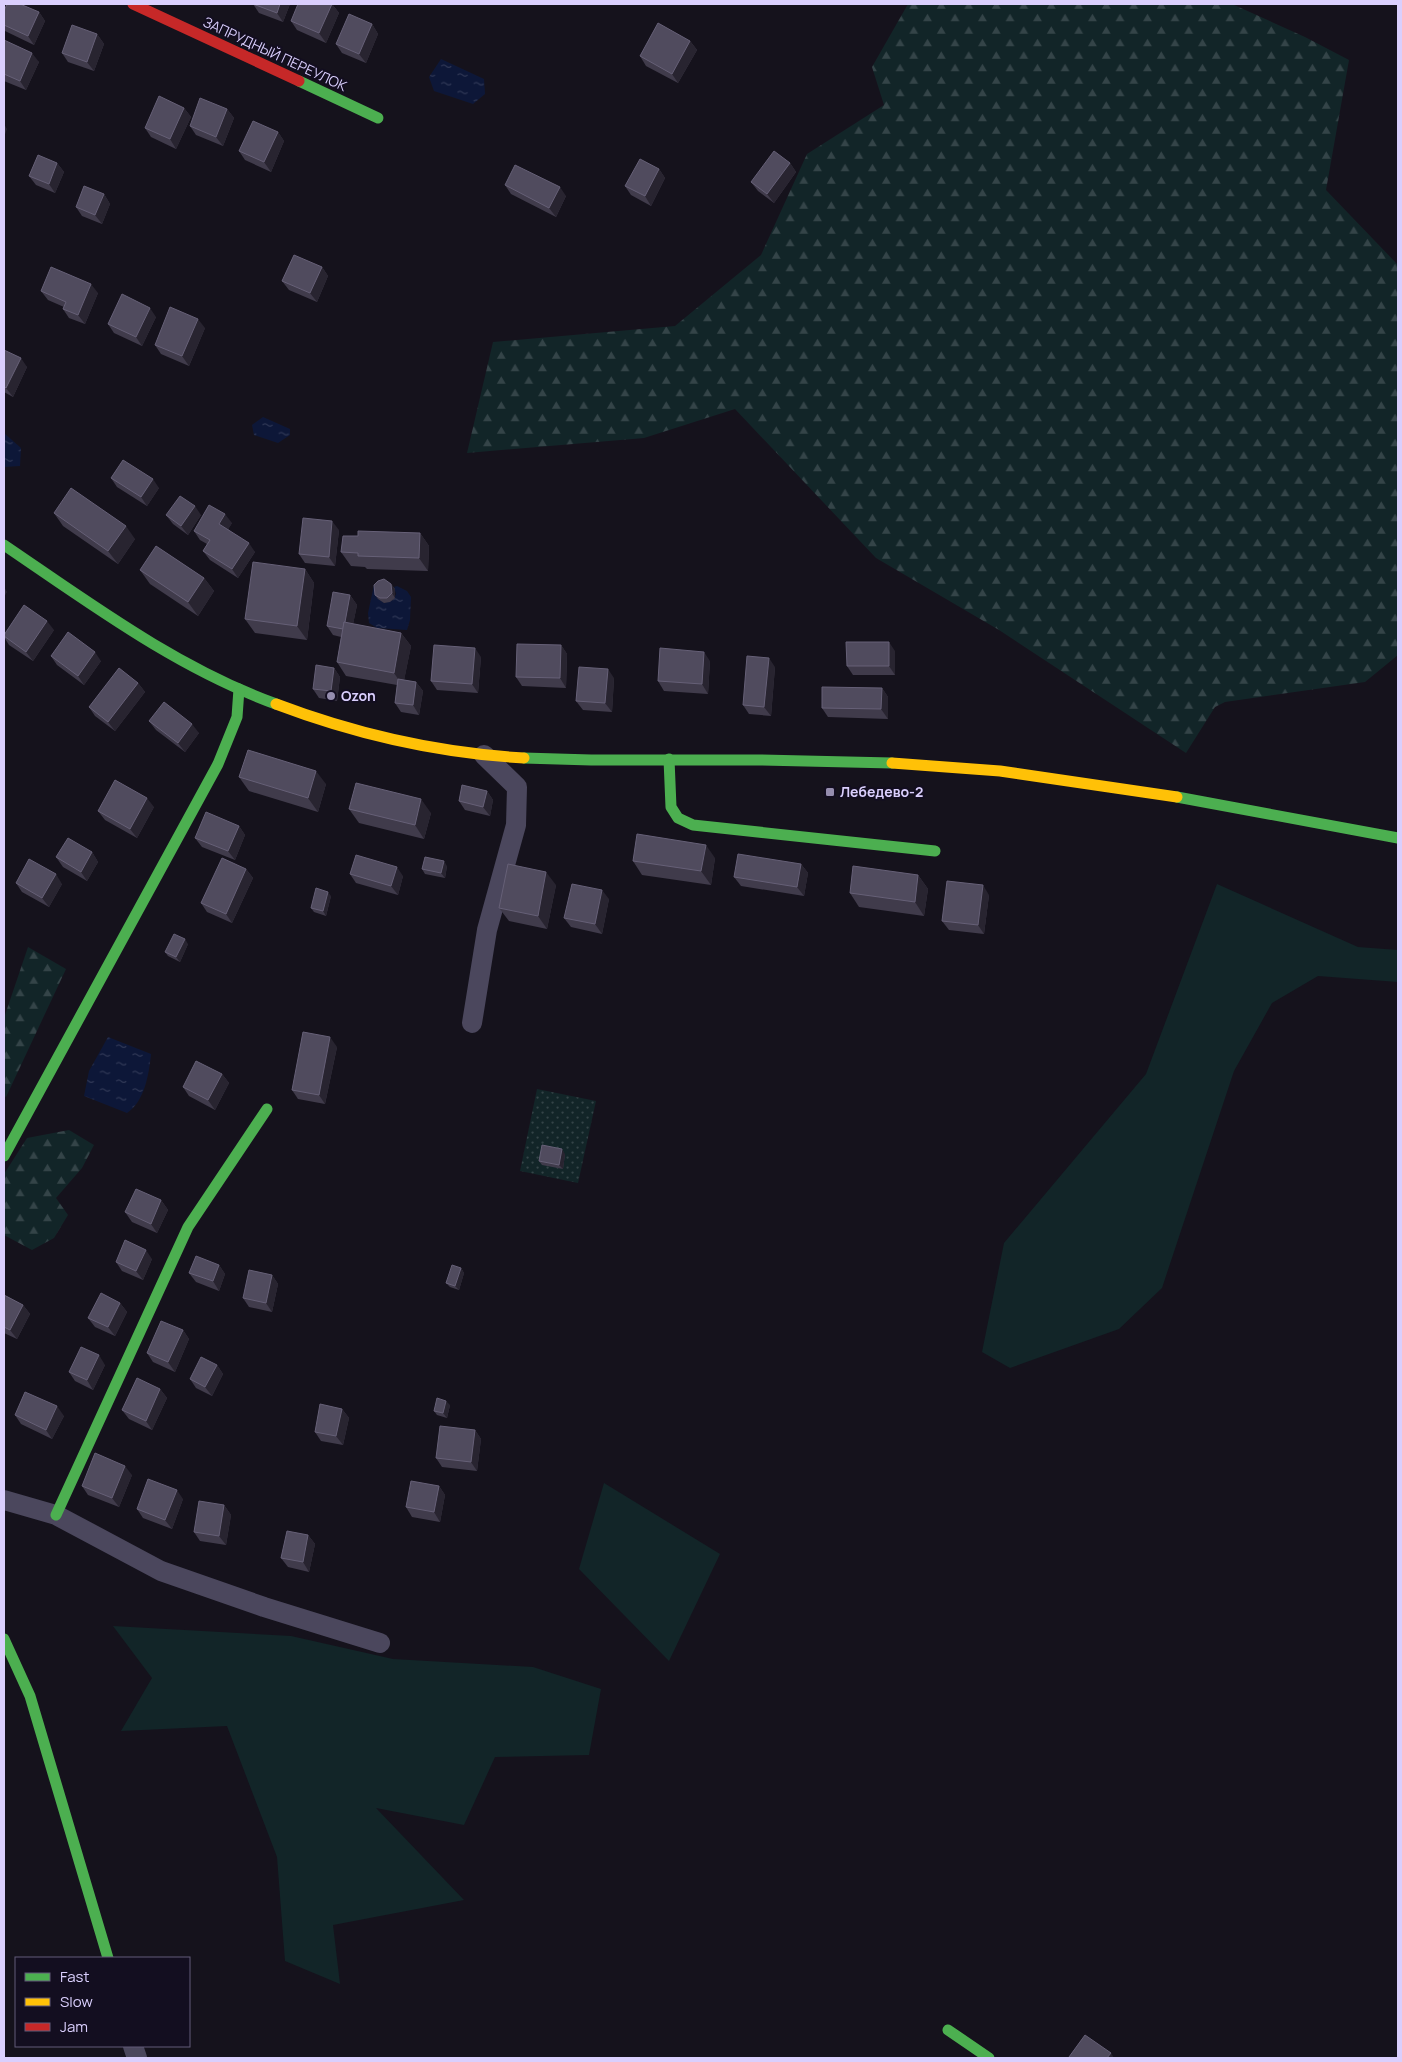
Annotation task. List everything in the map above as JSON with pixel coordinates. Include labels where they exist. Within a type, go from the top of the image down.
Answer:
[{"type":"street","name":"ЗАПРУДНЫЙ ПЕРЕУЛОК","points":[[133,4],[378,118]]},
{"type":"street","points":[[4,545],[126,630],[181,662],[293,711],[349,728],[434,748],[484,755],[560,760],[877,762],[989,770],[1063,779],[1197,800],[1398,838]]},
{"type":"street","points":[[4,1156],[218,764],[237,717],[239,689]]},
{"type":"street","points":[[472,1023],[487,930],[516,825],[517,787],[484,755]]},
{"type":"street","points":[[669,760],[671,807],[678,818],[693,825],[935,851]]},
{"type":"street","points":[[56,1515],[188,1227],[267,1109]]},
{"type":"street","points":[[4,1500],[56,1515],[161,1571],[264,1607],[380,1643]]},
{"type":"street","points":[[4,1639],[30,1696],[108,1957]]},
{"type":"street","points":[[948,2030],[990,2058]]},
{"type":"green space","points":[[908,4],[1232,4],[1305,37],[1349,60],[1326,190],[1398,265],[1398,655],[1365,682],[1225,702],[1215,707],[1186,753],[999,630],[876,558],[735,409],[644,438],[467,453],[493,342],[675,326],[761,255],[807,154],[884,105],[872,67]]},
{"type":"green space","points":[[1217,884],[1358,947],[1398,950],[1398,982],[1318,976],[1272,1003],[1234,1071],[1162,1288],[1119,1329],[1010,1368],[982,1352],[1004,1243],[1146,1074]]},
{"type":"green space","points":[[28,947],[66,969],[6,1097],[4,1096],[4,1018]]},
{"type":"green space","points":[[537,1089],[596,1101],[578,1183],[520,1171]]},
{"type":"green space","points":[[69,1130],[94,1145],[82,1168],[56,1198],[68,1215],[54,1238],[32,1250],[4,1235],[4,1174],[27,1138]]},
{"type":"green space","points":[[604,1483],[720,1554],[669,1661],[579,1569]]},
{"type":"green space","points":[[113,1626],[291,1636],[393,1659],[533,1667],[601,1689],[589,1755],[495,1757],[464,1825],[376,1808],[464,1900],[333,1925],[340,1984],[285,1961],[277,1857],[227,1726],[121,1731],[152,1678]]},
{"type":"water","points":[[441,59],[484,79],[485,94],[473,104],[434,91],[429,77]]},
{"type":"water","points":[[263,417],[290,429],[290,435],[278,443],[254,435],[252,425]]},
{"type":"water","points":[[4,433],[21,448],[20,466],[4,467]]},
{"type":"water","points":[[374,585],[381,585],[377,596],[384,603],[393,600],[396,594],[394,587],[397,586],[407,591],[411,597],[410,620],[407,630],[377,628],[369,623],[368,613]]},
{"type":"water","points":[[108,1037],[151,1054],[142,1094],[133,1108],[127,1113],[84,1096],[89,1071]]},
{"type":"building","points":[[7,4],[20,4],[39,12],[28,36],[4,25],[4,11]]},
{"type":"building","points":[[253,4],[280,4],[277,13]]},
{"type":"building","points":[[298,4],[332,4],[319,33],[291,21]]},
{"type":"building","points":[[349,14],[372,24],[359,54],[336,44]]},
{"type":"building","points":[[658,23],[690,41],[672,74],[640,56]]},
{"type":"building","points":[[72,25],[97,34],[87,62],[62,53]]},
{"type":"building","points":[[4,40],[32,53],[20,81],[4,74]]},
{"type":"building","points":[[159,96],[184,108],[170,139],[145,128]]},
{"type":"building","points":[[200,98],[227,109],[216,137],[190,126]]},
{"type":"building","points":[[253,121],[278,132],[264,162],[239,151]]},
{"type":"building","points":[[774,151],[790,163],[767,194],[751,182]]},
{"type":"building","points":[[38,155],[57,163],[49,184],[29,176]]},
{"type":"building","points":[[640,159],[659,169],[645,196],[625,186]]},
{"type":"building","points":[[515,165],[560,187],[549,208],[505,185]]},
{"type":"building","points":[[84,186],[104,194],[95,215],[76,207]]},
{"type":"building","points":[[294,255],[322,267],[310,293],[282,281]]},
{"type":"building","points":[[51,267],[91,284],[78,315],[63,309],[66,302],[41,291]]},
{"type":"building","points":[[122,294],[150,308],[136,337],[108,324]]},
{"type":"building","points":[[170,307],[198,319],[182,356],[155,345]]},
{"type":"building","points":[[4,350],[21,358],[6,388],[4,386]]},
{"type":"building","points":[[123,460],[153,479],[141,497],[111,478]]},
{"type":"building","points":[[71,488],[126,526],[108,551],[54,513]]},
{"type":"building","points":[[180,496],[195,506],[181,526],[166,515]]},
{"type":"building","points":[[209,505],[225,514],[219,524],[249,543],[232,569],[203,551],[210,540],[194,531]]},
{"type":"building","points":[[303,518],[332,521],[329,557],[299,554]]},
{"type":"building","points":[[358,531],[420,533],[419,558],[358,556],[358,553],[341,552],[343,536],[358,536]]},
{"type":"building","points":[[156,546],[204,578],[188,602],[140,570]]},
{"type":"building","points":[[253,562],[305,569],[297,626],[245,619]]},
{"type":"building","points":[[384,579],[391,584],[392,593],[387,598],[380,598],[375,595],[374,585]]},
{"type":"building","points":[[333,592],[350,595],[343,629],[327,626]]},
{"type":"building","points":[[24,605],[47,621],[26,652],[4,636]]},
{"type":"building","points":[[344,622],[401,633],[394,673],[337,662]]},
{"type":"building","points":[[68,632],[95,652],[78,676],[51,656]]},
{"type":"building","points":[[846,642],[889,642],[889,666],[847,666]]},
{"type":"building","points":[[517,644],[561,645],[560,678],[516,677]]},
{"type":"building","points":[[434,645],[475,648],[472,684],[431,681]]},
{"type":"building","points":[[660,648],[704,652],[702,684],[658,681]]},
{"type":"building","points":[[747,656],[769,658],[764,707],[743,705]]},
{"type":"building","points":[[316,665],[334,668],[331,691],[313,689]]},
{"type":"building","points":[[579,667],[608,669],[605,703],[576,701]]},
{"type":"building","points":[[119,668],[138,683],[108,722],[89,707]]},
{"type":"building","points":[[398,679],[416,682],[413,705],[395,703]]},
{"type":"building","points":[[822,687],[882,688],[881,709],[822,708]]},
{"type":"building","points":[[164,702],[192,724],[178,743],[149,721]]},
{"type":"building","points":[[248,750],[316,771],[308,798],[239,777]]},
{"type":"building","points":[[115,780],[147,798],[130,829],[98,811]]},
{"type":"building","points":[[356,783],[421,799],[415,825],[349,809]]},
{"type":"building","points":[[462,785],[487,791],[483,807],[459,801]]},
{"type":"building","points":[[206,812],[239,826],[228,851],[195,838]]},
{"type":"building","points":[[637,834],[706,845],[701,871],[633,861]]},
{"type":"building","points":[[68,838],[92,852],[81,872],[56,857]]},
{"type":"building","points":[[738,854],[801,864],[797,887],[734,877]]},
{"type":"building","points":[[356,855],[397,867],[391,886],[350,874]]},
{"type":"building","points":[[425,857],[444,861],[441,873],[422,869]]},
{"type":"building","points":[[222,858],[246,869],[226,914],[201,903]]},
{"type":"building","points":[[29,859],[56,874],[42,898],[16,883]]},
{"type":"building","points":[[508,864],[546,872],[538,916],[499,908]]},
{"type":"building","points":[[853,866],[918,875],[915,902],[850,893]]},
{"type":"building","points":[[947,881],[983,885],[978,925],[942,921]]},
{"type":"building","points":[[572,884],[602,890],[595,924],[564,918]]},
{"type":"building","points":[[316,888],[328,892],[323,911],[311,908]]},
{"type":"building","points":[[174,934],[185,939],[176,957],[165,952]]},
{"type":"building","points":[[303,1032],[330,1037],[319,1095],[292,1090]]},
{"type":"building","points":[[196,1061],[222,1074],[208,1100],[183,1087]]},
{"type":"building","points":[[542,1145],[562,1149],[559,1165],[539,1161]]},
{"type":"building","points":[[136,1189],[161,1200],[151,1224],[125,1212]]},
{"type":"building","points":[[125,1240],[146,1250],[136,1271],[116,1262]]},
{"type":"building","points":[[196,1256],[219,1265],[213,1281],[189,1273]]},
{"type":"building","points":[[452,1265],[461,1268],[455,1286],[446,1283]]},
{"type":"building","points":[[249,1270],[272,1275],[266,1303],[243,1298]]},
{"type":"building","points":[[101,1293],[120,1303],[108,1327],[88,1318]]},
{"type":"building","points":[[4,1295],[23,1305],[10,1330],[4,1327]]},
{"type":"building","points":[[161,1321],[183,1330],[168,1362],[147,1353]]},
{"type":"building","points":[[81,1347],[99,1355],[87,1380],[69,1372]]},
{"type":"building","points":[[201,1357],[217,1365],[205,1387],[190,1379]]},
{"type":"building","points":[[137,1378],[160,1389],[146,1421],[122,1410]]},
{"type":"building","points":[[25,1392],[57,1406],[46,1430],[15,1415]]},
{"type":"building","points":[[437,1398],[446,1401],[443,1413],[434,1411]]},
{"type":"building","points":[[320,1404],[342,1409],[336,1436],[315,1432]]},
{"type":"building","points":[[440,1426],[475,1430],[471,1462],[436,1458]]},
{"type":"building","points":[[95,1453],[125,1466],[112,1498],[82,1486]]},
{"type":"building","points":[[148,1479],[177,1490],[165,1520],[137,1509]]},
{"type":"building","points":[[411,1481],[439,1486],[434,1512],[406,1507]]},
{"type":"building","points":[[199,1501],[224,1505],[219,1536],[194,1532]]},
{"type":"building","points":[[287,1531],[308,1535],[303,1562],[281,1558]]},
{"type":"building","points":[[1085,2035],[1111,2053],[1107,2058],[1069,2057]]},
{"type":"traffic: fast","points":[[299,81],[378,118]]},
{"type":"traffic: fast","points":[[4,545],[102,612],[169,653],[239,689],[276,704]]},
{"type":"traffic: fast","points":[[4,1156],[218,764],[237,717],[239,689]]},
{"type":"traffic: fast","points":[[524,758],[892,763]]},
{"type":"traffic: fast","points":[[669,759],[671,807],[678,818],[693,825],[935,851]]},
{"type":"traffic: fast","points":[[1177,797],[1398,838]]},
{"type":"traffic: fast","points":[[56,1515],[188,1227],[267,1109]]},
{"type":"traffic: fast","points":[[4,1639],[30,1696],[108,1957]]},
{"type":"traffic: fast","points":[[948,2030],[989,2058]]},
{"type":"traffic: slow","points":[[276,704],[367,733],[429,747],[524,758]]},
{"type":"traffic: slow","points":[[892,763],[1000,771],[1177,797]]},
{"type":"traffic: jam","points":[[133,4],[299,81]]},
{"type":"place","name":"Ozon","points":[[331,696]]},
{"type":"place","name":"Лебедево-2","points":[[830,792]]}]
